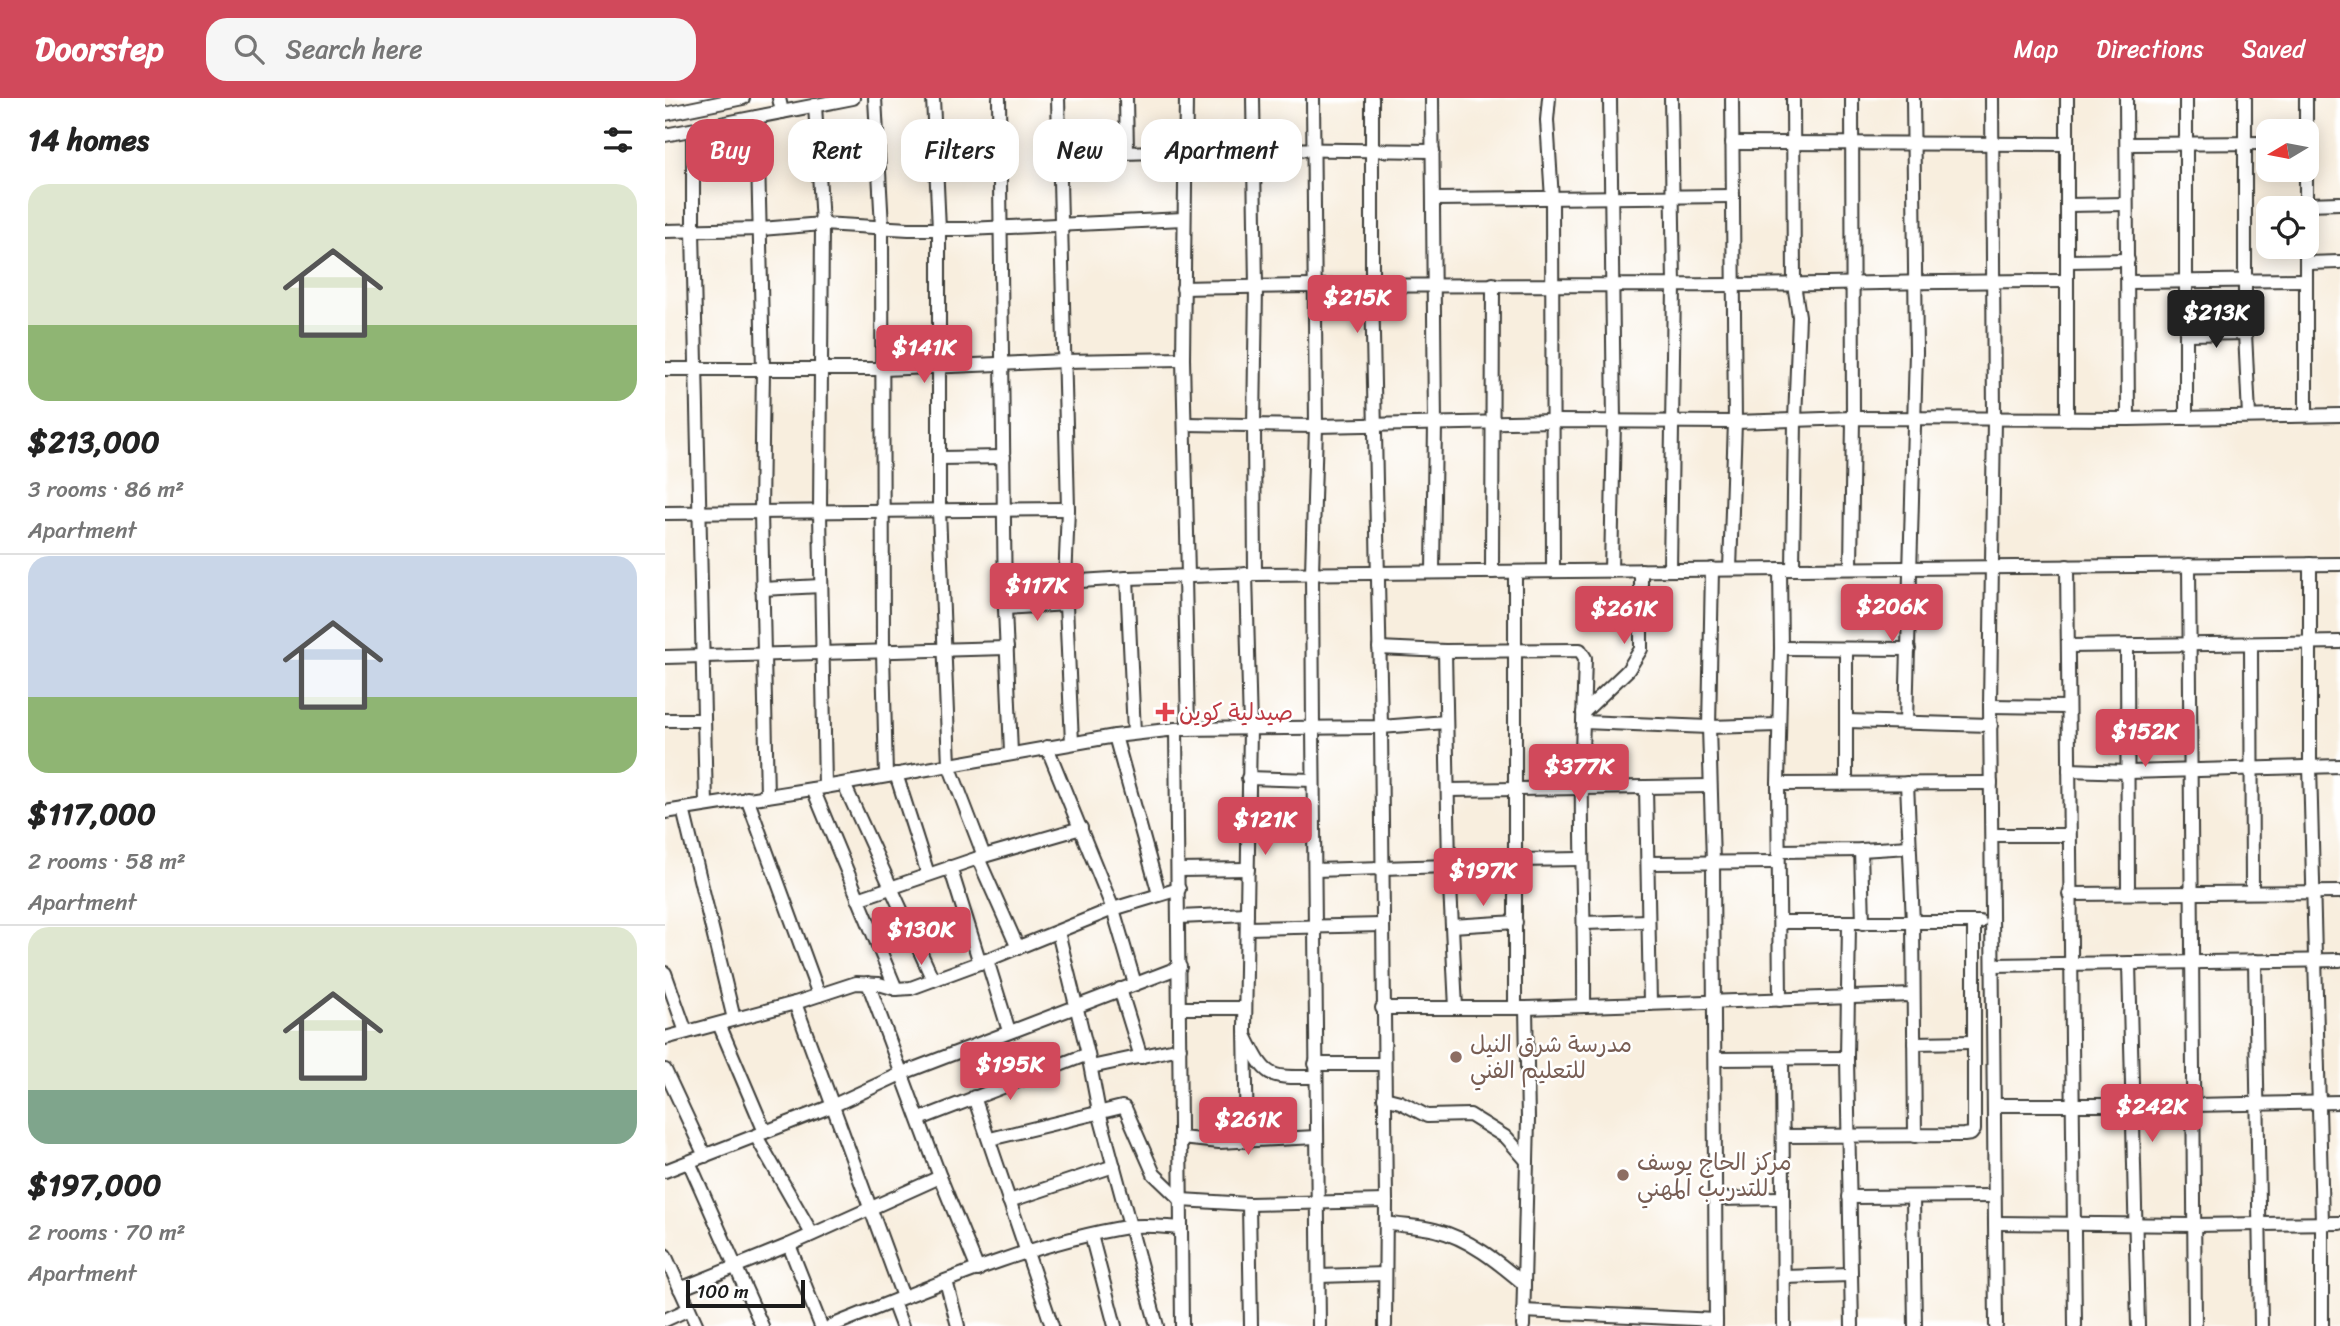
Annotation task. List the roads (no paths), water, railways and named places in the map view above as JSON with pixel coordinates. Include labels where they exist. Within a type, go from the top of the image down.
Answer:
[{"type":"street","points":[[665,114],[743,98]]},
{"type":"street","points":[[779,98],[782,112]]},
{"type":"street","points":[[747,119],[853,98]]},
{"type":"street","points":[[875,98],[882,227],[883,652],[891,775],[928,873]]},
{"type":"street","points":[[933,98],[939,229],[939,510],[949,765],[981,857],[1018,948]]},
{"type":"street","points":[[999,98],[1005,608],[1011,753]]},
{"type":"street","points":[[1058,98],[1058,119]]},
{"type":"street","points":[[1126,98],[1126,119]]},
{"type":"street","points":[[1186,98],[1186,119]]},
{"type":"street","points":[[1253,98],[1253,119]]},
{"type":"street","points":[[1313,98],[1316,426],[1312,573],[1313,780],[1319,1326]]},
{"type":"street","points":[[1372,98],[1372,286],[1381,727],[1385,1326]]},
{"type":"street","points":[[1432,98],[1435,424],[1433,572]]},
{"type":"street","points":[[1549,98],[1554,421],[1553,571]]},
{"type":"street","points":[[1610,98],[1614,421],[1611,570]]},
{"type":"street","points":[[1670,570],[1674,285],[1671,98]]},
{"type":"street","points":[[1730,569],[1735,422],[1732,98]]},
{"type":"street","points":[[1780,1000],[1778,725],[1799,316],[1794,284],[1793,98]]},
{"type":"street","points":[[1851,568],[1852,98]]},
{"type":"street","points":[[1906,722],[1914,418],[1913,98]]},
{"type":"street","points":[[1992,98],[1994,419],[1990,706],[1996,1326]]},
{"type":"street","points":[[2067,98],[2067,419]]},
{"type":"street","points":[[2126,98],[2128,419]]},
{"type":"street","points":[[2186,98],[2186,418]]},
{"type":"street","points":[[2245,98],[2245,333],[2249,416]]},
{"type":"street","points":[[2306,98],[2306,119]]},
{"type":"street","points":[[815,105],[821,224],[820,512],[824,653],[819,788],[858,899],[896,989]]},
{"type":"street","points":[[757,117],[764,369],[761,512],[767,796]]},
{"type":"street","points":[[665,135],[686,131]]},
{"type":"street","points":[[1732,143],[2067,144]]},
{"type":"street","points":[[2127,144],[2256,143]]},
{"type":"street","points":[[1302,150],[1433,151]]},
{"type":"street","points":[[1127,152],[1141,152]]},
{"type":"street","points":[[692,182],[706,805]]},
{"type":"street","points":[[1060,182],[1068,509],[1066,582],[1072,743]]},
{"type":"street","points":[[1182,1326],[1179,870],[1186,576],[1183,359],[1185,182]]},
{"type":"street","points":[[1247,1141],[1245,1008],[1256,287],[1254,182]]},
{"type":"street","points":[[1434,199],[1733,196]]},
{"type":"street","points":[[2068,205],[2126,204]]},
{"type":"street","points":[[2319,204],[2340,204]]},
{"type":"street","points":[[665,231],[761,229],[821,224],[939,229],[1183,219]]},
{"type":"street","points":[[2306,415],[2307,259]]},
{"type":"street","points":[[2068,261],[2128,260]]},
{"type":"street","points":[[2307,263],[2340,262]]},
{"type":"street","points":[[2128,282],[2306,280]]},
{"type":"street","points":[[1184,288],[2067,281]]},
{"type":"street","points":[[1492,572],[1493,284]]},
{"type":"street","points":[[2187,334],[2245,333]]},
{"type":"street","points":[[665,369],[940,368],[1064,361],[1183,359]]},
{"type":"street","points":[[1185,424],[1316,426],[1554,421],[1672,423],[1853,418],[2128,419],[2340,415]]},
{"type":"street","points":[[940,458],[1004,457]]},
{"type":"street","points":[[665,513],[1068,509]]},
{"type":"street","points":[[2310,564],[2311,766],[2322,1326]]},
{"type":"street","points":[[1066,582],[1186,576],[1377,572],[1992,569],[2340,564]]},
{"type":"street","points":[[2189,565],[2195,1326]]},
{"type":"street","points":[[2067,566],[2075,1326]]},
{"type":"street","points":[[1523,1311],[1597,1321],[1716,1323],[1716,1059],[1709,727],[1712,569]]},
{"type":"street","points":[[1583,718],[1627,670],[1641,649],[1641,570]]},
{"type":"street","points":[[1515,572],[1516,922],[1527,1161],[1524,1326]]},
{"type":"street","points":[[1126,578],[1134,733]]},
{"type":"street","points":[[762,589],[821,586]]},
{"type":"street","points":[[1005,608],[1067,604]]},
{"type":"street","points":[[2069,646],[2340,642]]},
{"type":"street","points":[[2251,645],[2252,892]]},
{"type":"street","points":[[2127,646],[2128,892]]},
{"type":"street","points":[[665,657],[1007,648]]},
{"type":"street","points":[[1379,648],[1445,651],[1580,650],[1584,653],[1580,787],[1584,1006]]},
{"type":"street","points":[[1781,648],[1909,649]]},
{"type":"street","points":[[1846,649],[1846,783]]},
{"type":"street","points":[[1445,651],[1449,866],[1456,1008]]},
{"type":"street","points":[[1990,706],[2068,707]]},
{"type":"street","points":[[1583,718],[1709,727],[1778,725]]},
{"type":"street","points":[[665,720],[703,720]]},
{"type":"street","points":[[1847,721],[1991,724]]},
{"type":"street","points":[[665,812],[844,784],[1134,733],[1182,729],[1381,727],[1445,722]]},
{"type":"street","points":[[1115,736],[1159,894]]},
{"type":"street","points":[[1047,747],[1113,909],[1135,984]]},
{"type":"street","points":[[2069,770],[2129,772],[2340,766]]},
{"type":"street","points":[[1248,778],[1313,780]]},
{"type":"street","points":[[1907,783],[1913,923],[1915,1136]]},
{"type":"street","points":[[1778,784],[1991,783]]},
{"type":"street","points":[[844,784],[933,980]]},
{"type":"street","points":[[1448,790],[1710,786]]},
{"type":"street","points":[[1646,787],[1650,1004]]},
{"type":"street","points":[[747,798],[819,995]]},
{"type":"street","points":[[683,809],[734,1019]]},
{"type":"street","points":[[858,899],[928,873],[1081,828]]},
{"type":"street","points":[[1993,835],[2069,835]]},
{"type":"street","points":[[1648,863],[1713,862],[1909,846]]},
{"type":"street","points":[[1861,850],[1863,923]]},
{"type":"street","points":[[1515,860],[1581,859]]},
{"type":"street","points":[[1315,870],[1449,866]]},
{"type":"street","points":[[950,867],[1009,1031]]},
{"type":"street","points":[[1179,870],[1248,869]]},
{"type":"street","points":[[665,1038],[795,1003],[849,985],[868,983],[896,989],[911,988],[1113,909],[1179,889]]},
{"type":"street","points":[[2069,894],[2340,891]]},
{"type":"street","points":[[1179,917],[1315,928],[1382,925]]},
{"type":"street","points":[[1584,923],[1647,921]]},
{"type":"street","points":[[1452,926],[1516,922]]},
{"type":"street","points":[[1781,922],[1992,922]]},
{"type":"street","points":[[1783,1136],[1971,1134],[1974,1130],[1974,922]]},
{"type":"street","points":[[1849,923],[1847,1058],[1852,1326]]},
{"type":"street","points":[[1058,932],[1099,1112],[1157,1326]]},
{"type":"street","points":[[1993,965],[2340,960]]},
{"type":"street","points":[[2255,961],[2261,1326]]},
{"type":"street","points":[[2129,962],[2138,1326]]},
{"type":"street","points":[[665,1171],[832,1106],[902,1073],[1179,967]]},
{"type":"street","points":[[665,973],[686,1032]]},
{"type":"street","points":[[868,983],[940,1177],[978,1270]]},
{"type":"street","points":[[1121,989],[1141,1057]]},
{"type":"street","points":[[1382,1008],[1584,1006],[1913,995]]},
{"type":"street","points":[[795,1003],[871,1208],[898,1300],[902,1326]]},
{"type":"street","points":[[1179,1008],[1245,1008]]},
{"type":"street","points":[[719,1024],[761,1134],[812,1234]]},
{"type":"street","points":[[1245,1034],[1260,1065],[1277,1077],[1384,1065]]},
{"type":"street","points":[[1914,1042],[1973,1042]]},
{"type":"street","points":[[920,1119],[974,1097],[1089,1061],[1141,1057],[1180,1048]]},
{"type":"street","points":[[1716,1059],[1847,1058]]},
{"type":"street","points":[[1782,1059],[1784,1326]]},
{"type":"street","points":[[665,1070],[705,1156]]},
{"type":"street","points":[[974,1097],[1052,1326]]},
{"type":"street","points":[[1384,1098],[1400,1102],[1426,1116],[1469,1115],[1507,1138],[1527,1161]]},
{"type":"street","points":[[1994,1105],[2340,1102]]},
{"type":"street","points":[[990,1139],[1121,1107],[1125,1108],[1154,1174],[1181,1200],[1249,1205],[1386,1201]]},
{"type":"street","points":[[1181,1138],[1219,1142],[1316,1137]]},
{"type":"street","points":[[689,1162],[762,1326]]},
{"type":"street","points":[[1009,1201],[1114,1166]]},
{"type":"street","points":[[680,1289],[789,1245],[940,1177]]},
{"type":"street","points":[[1849,1197],[1994,1196]]},
{"type":"street","points":[[1913,1197],[1915,1326]]},
{"type":"street","points":[[1714,1199],[1783,1198]]},
{"type":"street","points":[[1249,1205],[1251,1326]]},
{"type":"street","points":[[1386,1223],[1433,1229],[1461,1240],[1499,1263],[1524,1284]]},
{"type":"street","points":[[1995,1223],[2340,1223]]},
{"type":"street","points":[[831,1326],[1027,1252],[1129,1226],[1181,1227]]},
{"type":"street","points":[[1091,1235],[1115,1326]]},
{"type":"street","points":[[789,1245],[821,1326]]},
{"type":"street","points":[[665,1255],[697,1326]]},
{"type":"street","points":[[1319,1276],[1385,1274]]},
{"type":"street","points":[[1784,1277],[1850,1275]]},
{"type":"street","points":[[946,1281],[958,1326]]},
{"type":"street","points":[[665,1320],[689,1309]]},
{"type":"place","name":"صيدلية كوين","points":[[1165,712]]},
{"type":"place","name":"مدرسة شرق النيل للتعليم الفني","points":[[1456,1057]]},
{"type":"place","name":"مركز الحاج يوسف للتدريب المهني","points":[[1623,1175]]}]
